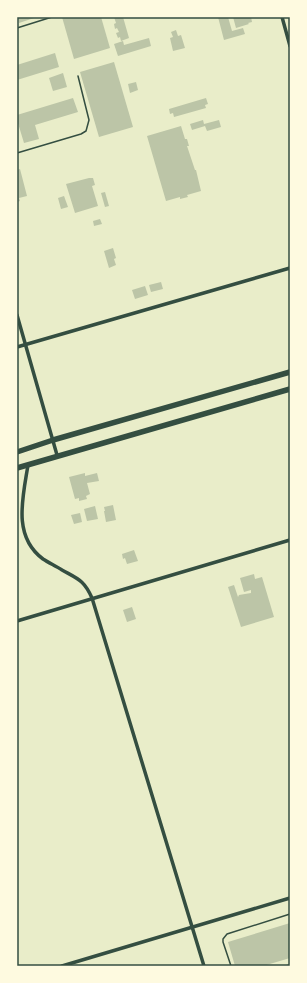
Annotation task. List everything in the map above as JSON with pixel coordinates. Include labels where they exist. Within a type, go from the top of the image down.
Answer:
[{"type":"main road","points":[[17,452],[53,440],[290,372]]},
{"type":"main road","points":[[17,468],[57,455],[290,389]]},
{"type":"street","points":[[282,17],[290,46]]},
{"type":"street","points":[[17,347],[290,268]]},
{"type":"street","points":[[17,315],[57,455]]},
{"type":"street","points":[[28,464],[22,517],[27,542],[42,559],[80,580],[88,588],[204,966]]},
{"type":"street","points":[[17,621],[290,540]]},
{"type":"street","points":[[62,966],[290,898]]},
{"type":"lane","points":[[17,28],[52,17]]},
{"type":"lane","points":[[17,153],[81,134],[86,131],[89,120],[78,76]]},
{"type":"lane","points":[[231,966],[223,942],[223,939],[227,934],[290,914]]},
{"type":"lane","points":[[285,966],[290,964]]},
{"type":"building","points":[[18,17],[37,17],[19,23]]},
{"type":"building","points":[[62,17],[101,17],[110,48],[74,59]]},
{"type":"building","points":[[114,17],[123,17],[129,38],[121,41],[120,37],[118,38],[116,33],[119,32],[117,28],[115,29],[114,24],[116,23]]},
{"type":"building","points":[[218,17],[228,17],[232,31],[243,28],[245,34],[224,40]]},
{"type":"building","points":[[233,17],[251,17],[252,22],[236,28]]},
{"type":"building","points":[[176,30],[178,36],[181,35],[185,48],[173,51],[170,38],[173,37],[171,32]]},
{"type":"building","points":[[149,38],[151,46],[118,56],[114,44],[123,41],[124,45]]},
{"type":"building","points":[[55,53],[59,67],[17,80],[17,65]]},
{"type":"building","points":[[114,62],[133,127],[99,137],[80,72]]},
{"type":"building","points":[[63,73],[67,87],[53,91],[49,78]]},
{"type":"building","points":[[136,82],[138,90],[130,93],[128,84]]},
{"type":"building","points":[[73,98],[78,112],[35,125],[39,139],[24,143],[17,120],[17,115]]},
{"type":"building","points":[[206,98],[208,104],[205,105],[206,108],[174,117],[173,113],[170,114],[169,109]]},
{"type":"building","points":[[203,120],[204,124],[219,120],[221,127],[207,131],[205,126],[192,130],[190,124]]},
{"type":"building","points":[[181,126],[185,139],[187,139],[189,146],[187,146],[196,170],[201,191],[187,195],[188,197],[180,199],[180,197],[166,201],[147,136]]},
{"type":"building","points":[[20,169],[27,196],[19,198],[20,201],[17,202],[17,170]]},
{"type":"building","points":[[93,178],[95,185],[92,186],[98,206],[75,213],[66,184]]},
{"type":"building","points":[[105,192],[109,206],[105,207],[101,193]]},
{"type":"building","points":[[64,196],[68,207],[61,209],[58,198]]},
{"type":"building","points":[[100,219],[102,224],[94,226],[93,221]]},
{"type":"building","points":[[113,248],[116,258],[114,259],[116,265],[109,268],[104,251]]},
{"type":"building","points":[[161,282],[163,289],[151,292],[149,285]]},
{"type":"building","points":[[145,286],[148,295],[135,299],[132,290]]},
{"type":"building","points":[[85,473],[85,476],[97,473],[99,481],[87,483],[90,494],[86,496],[87,499],[79,501],[79,498],[75,499],[69,477]]},
{"type":"building","points":[[113,505],[116,520],[106,522],[104,507]]},
{"type":"building","points":[[95,506],[98,519],[87,521],[84,509]]},
{"type":"building","points":[[80,513],[82,522],[74,524],[71,515]]},
{"type":"building","points":[[134,550],[138,561],[127,564],[125,558],[123,559],[122,554]]},
{"type":"building","points":[[254,574],[255,579],[262,577],[274,617],[241,627],[228,587],[234,585],[238,597],[239,595],[251,593],[251,590],[244,592],[240,578]]},
{"type":"building","points":[[132,607],[136,619],[127,622],[123,610]]},
{"type":"building","points":[[290,923],[290,958],[263,966],[235,966],[228,942]]}]
